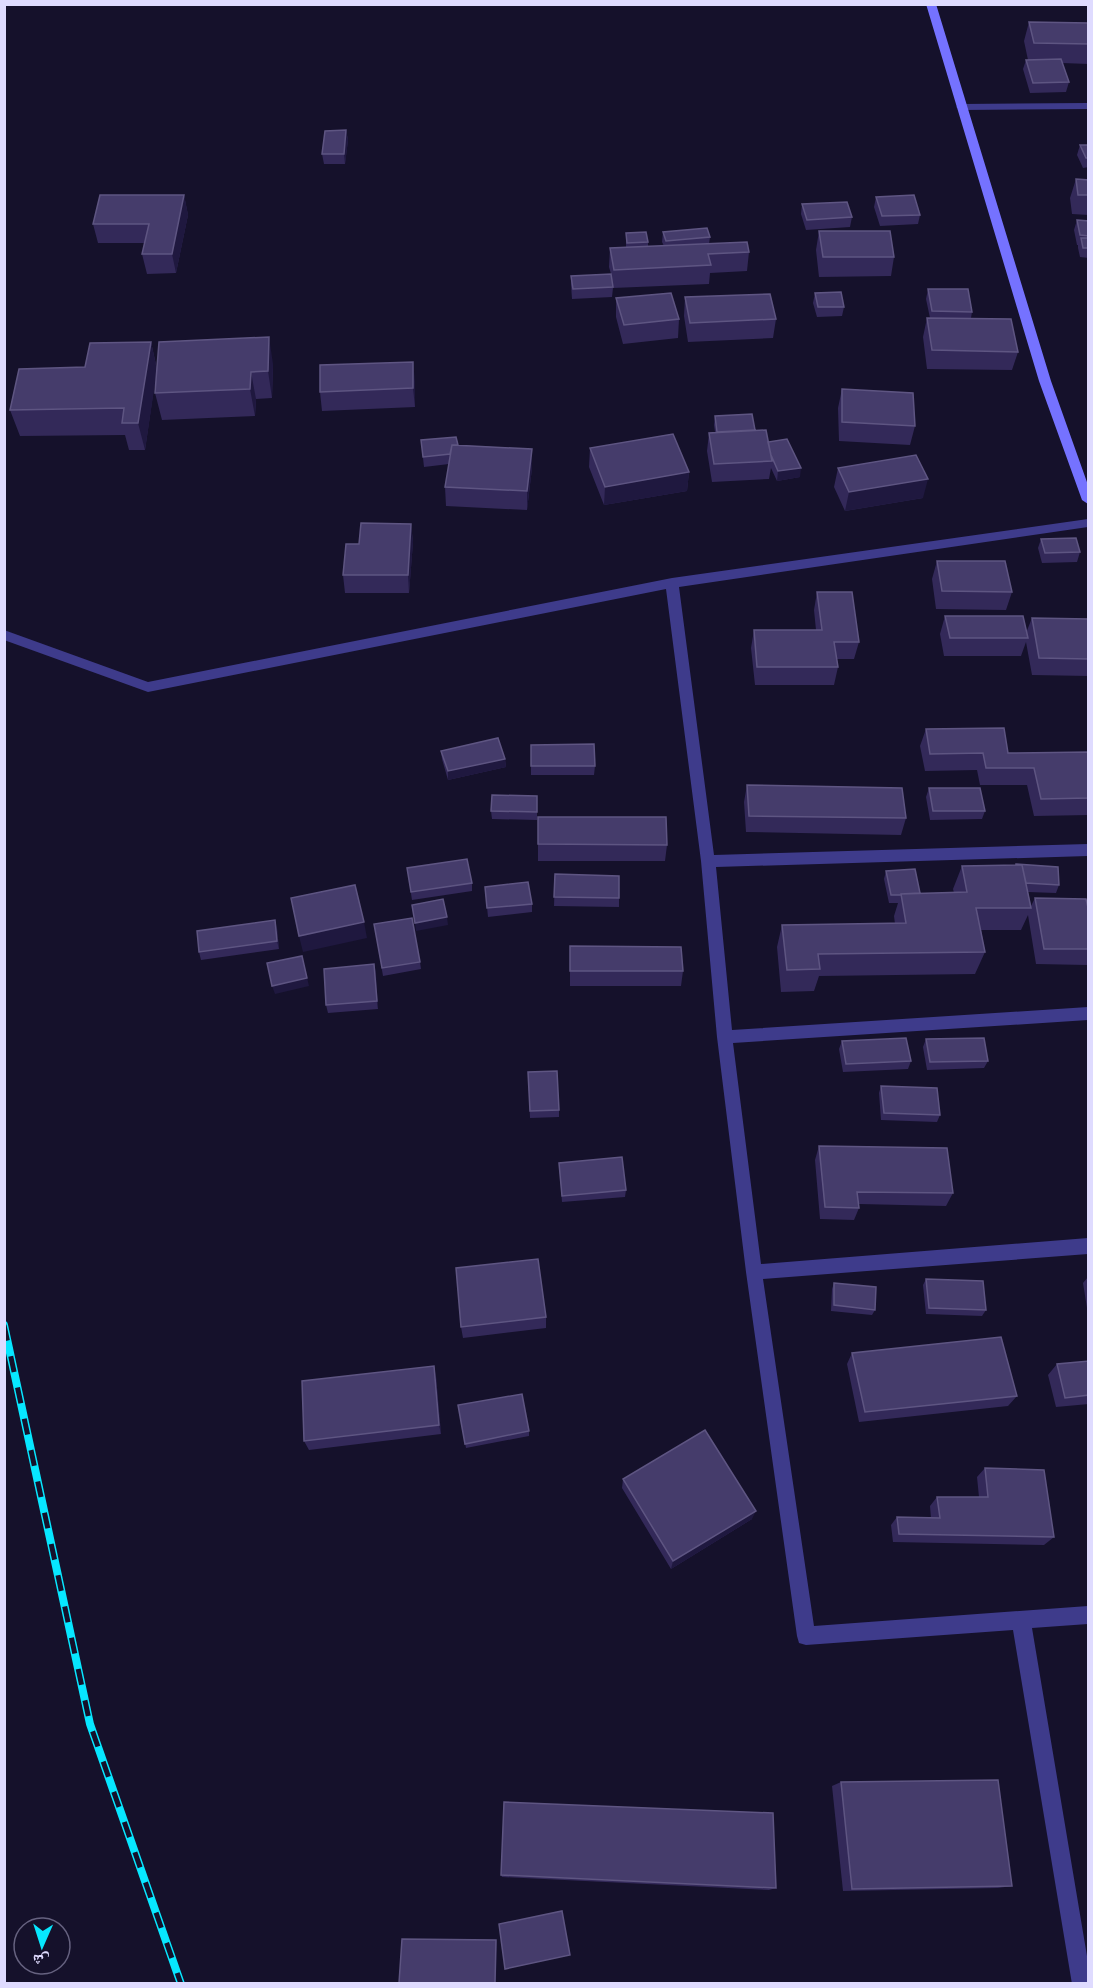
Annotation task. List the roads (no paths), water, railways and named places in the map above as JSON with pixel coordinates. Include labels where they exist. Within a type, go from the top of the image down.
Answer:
[{"type":"street","points":[[931,4],[1045,381],[1089,500]]},
{"type":"street","points":[[961,106],[1089,106]]},
{"type":"street","points":[[4,635],[148,687],[672,583],[1089,523]]},
{"type":"street","points":[[672,583],[708,861],[725,1037],[753,1272],[806,1636],[1089,1615]]},
{"type":"street","points":[[708,861],[1089,850]]},
{"type":"street","points":[[725,1037],[1089,1013]]},
{"type":"street","points":[[753,1272],[1089,1246]]},
{"type":"street","points":[[1021,1620],[1082,1983]]},
{"type":"railway","points":[[4,1325],[90,1724],[181,1984]]}]
